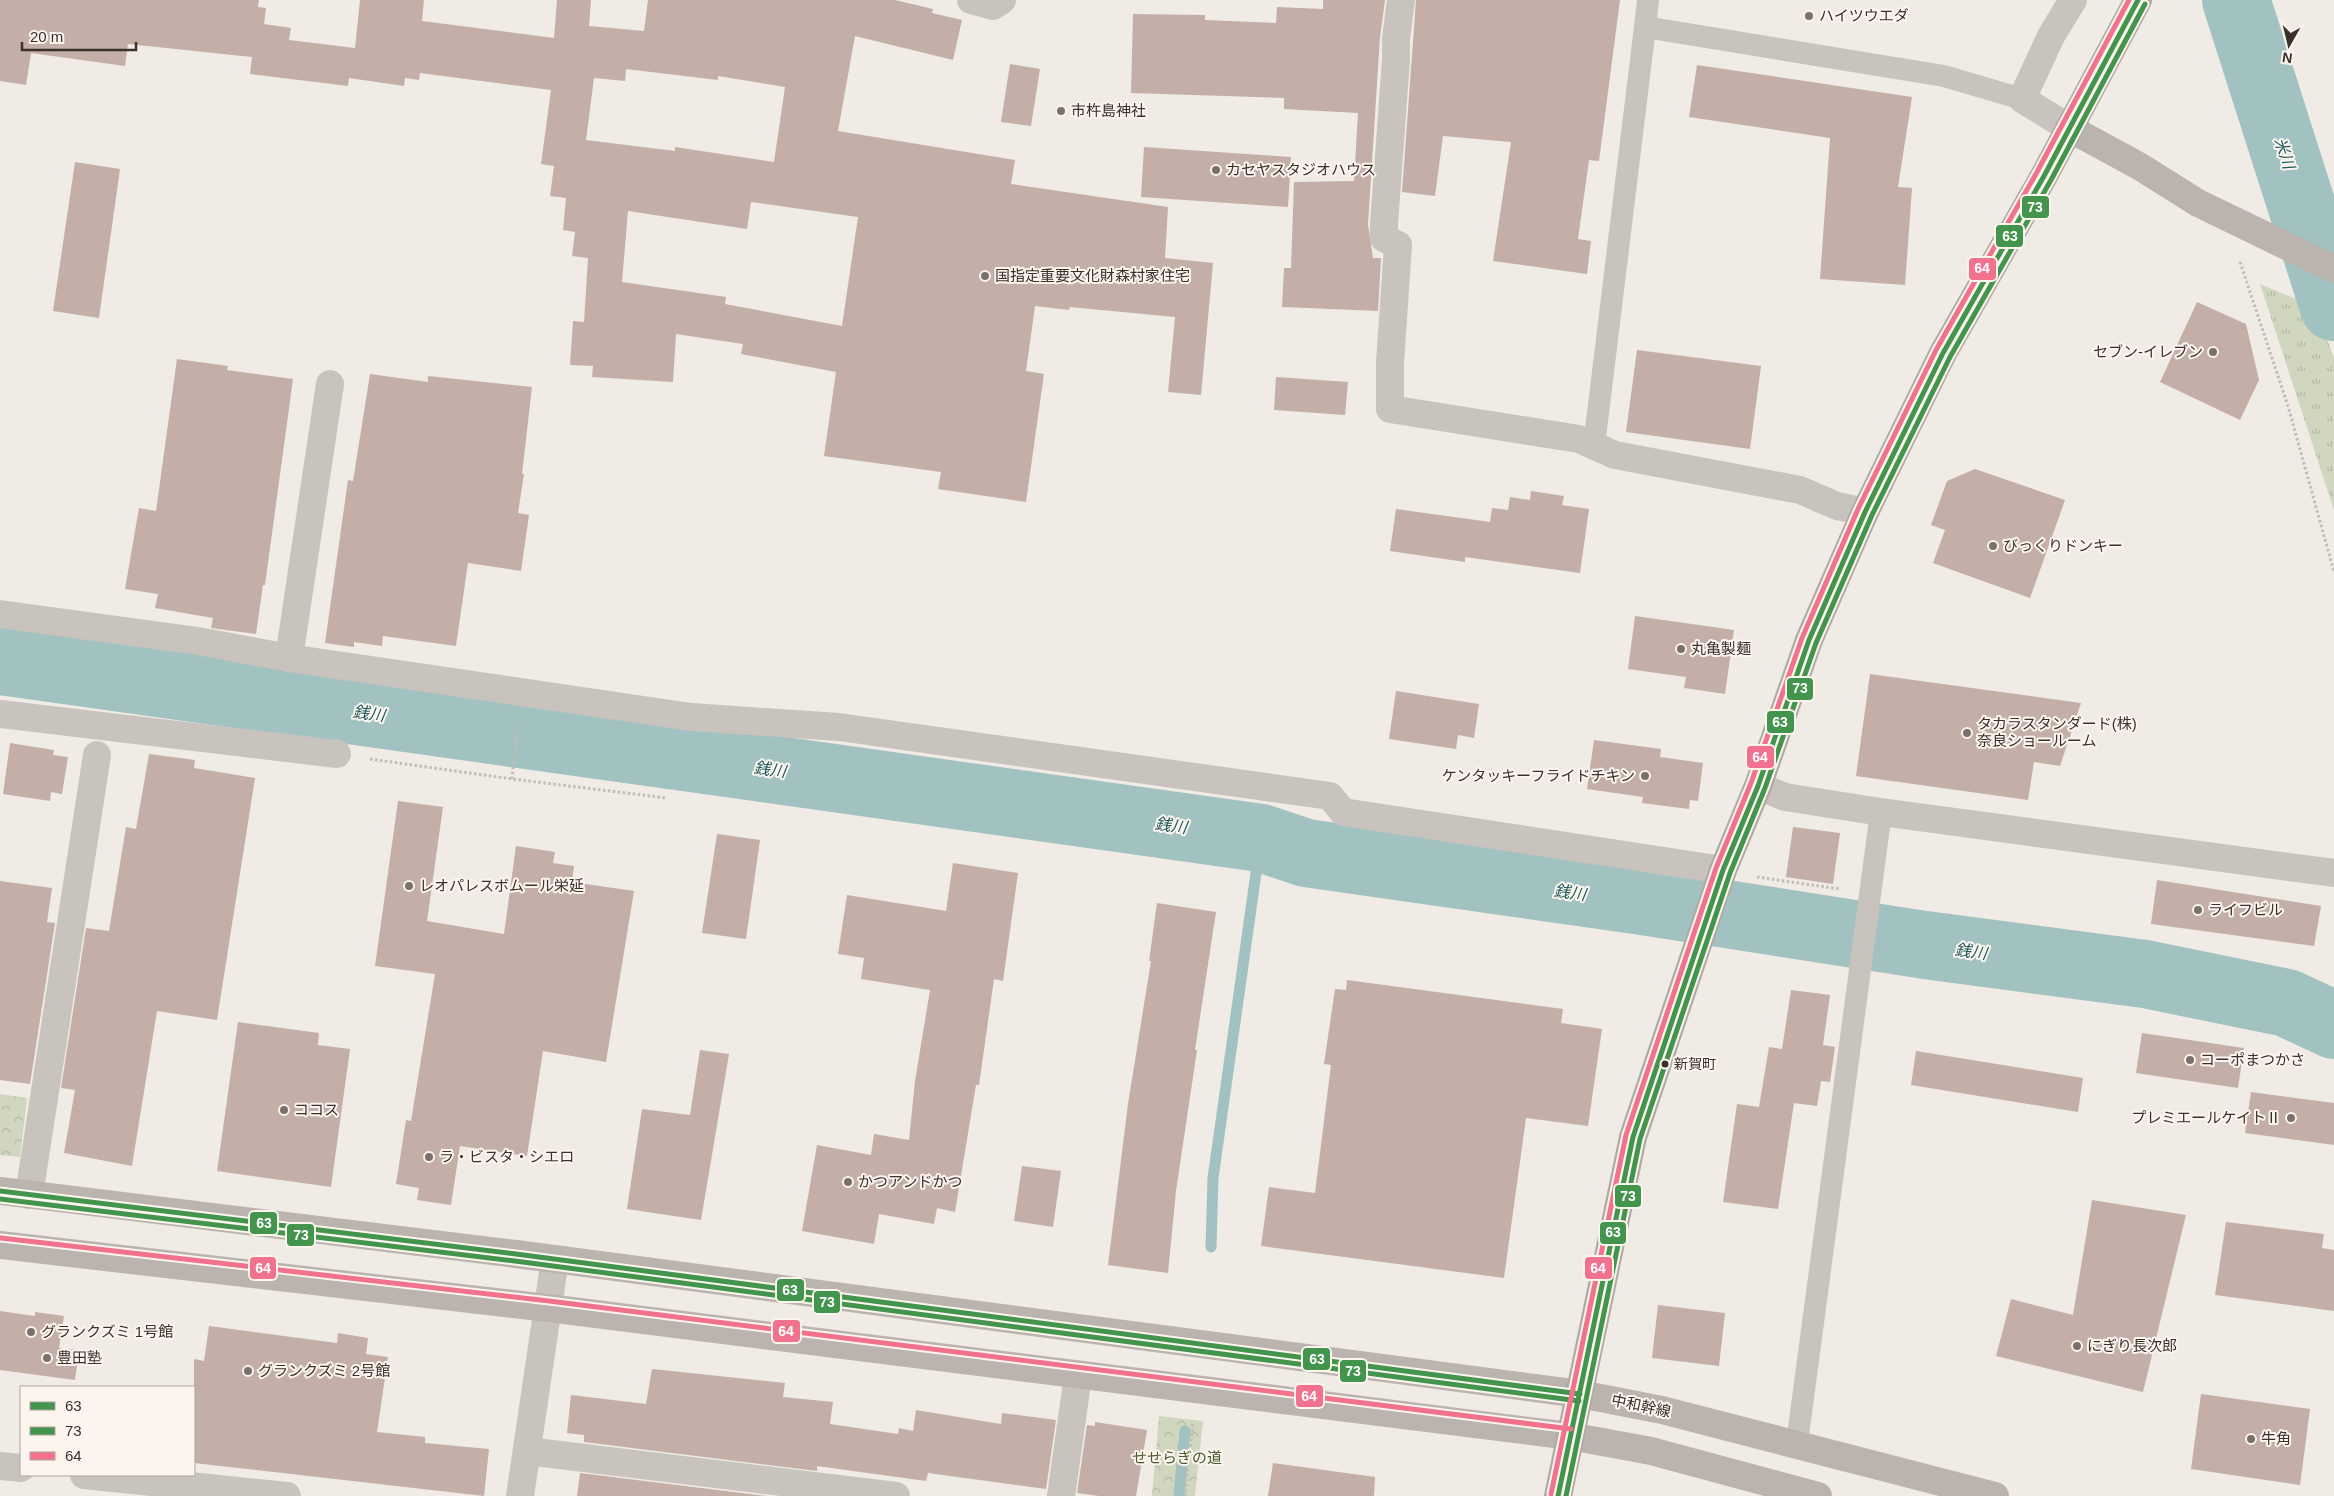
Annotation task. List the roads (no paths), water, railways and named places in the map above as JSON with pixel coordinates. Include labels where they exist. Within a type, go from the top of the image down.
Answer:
[{"type":"highway","points":[[1558,1496],[1633,1137],[1722,875],[1758,786],[1810,640],[1865,512],[1943,353],[2134,8]]},
{"type":"main road","points":[[2069,128],[2139,166],[2198,203],[2334,269]]},
{"type":"main road","name":"中和幹線","points":[[0,1191],[555,1259],[1580,1394],[1662,1410],[1797,1443],[1995,1496]]},
{"type":"main road","points":[[0,1245],[548,1308],[1078,1376],[1570,1436],[1651,1451],[1818,1496]]},
{"type":"street","points":[[971,0],[993,6],[1002,0]]},
{"type":"street","points":[[1401,0],[1396,39],[1384,224],[1384,238],[1398,245],[1390,363],[1390,409],[1579,438],[1615,455],[1800,490],[1837,506],[1865,512]]},
{"type":"street","points":[[2069,128],[2022,99],[2051,36],[2073,0]]},
{"type":"street","points":[[289,658],[330,384]]},
{"type":"street","points":[[0,614],[198,641],[289,658],[691,717],[839,727],[1330,796],[1343,812],[1722,875]]},
{"type":"street","points":[[0,714],[337,754]]},
{"type":"street","points":[[29,1195],[97,755]]},
{"type":"street","points":[[1758,786],[1785,797],[1881,812],[2334,873]]},
{"type":"street","points":[[520,1496],[555,1259]]},
{"type":"street","points":[[1061,1496],[1078,1376]]},
{"type":"street","points":[[527,1451],[896,1496]]},
{"type":"street","points":[[0,1466],[20,1468]]},
{"type":"street","points":[[94,1476],[287,1496]]},
{"type":"lane","points":[[1594,446],[1648,0]]},
{"type":"lane","points":[[1645,27],[1944,76],[2022,99]]},
{"type":"lane","points":[[1797,1443],[1881,812]]},
{"type":"waterway","name":"米川","points":[[2236,0],[2334,307]]},
{"type":"waterway","name":"銭川","points":[[0,661],[1261,838],[1306,853],[1636,900],[1925,945],[2145,974],[2287,1003],[2334,1025]]},
{"type":"waterway","points":[[1211,1247],[1213,1178],[1261,838]]},
{"type":"waterway","points":[[1179,1496],[1185,1431]]},
{"type":"place","name":"ハイツウエダ","points":[[1809,16]]},
{"type":"place","name":"市杵島神社","points":[[1061,111]]},
{"type":"place","name":"カセヤスタジオハウス","points":[[1216,170]]},
{"type":"place","name":"国指定重要文化財森村家住宅","points":[[985,276]]},
{"type":"place","name":"セブン-イレブン","points":[[2213,352]]},
{"type":"place","name":"びっくりドンキー","points":[[1993,546]]},
{"type":"place","name":"丸亀製麺","points":[[1681,649]]},
{"type":"place","name":"タカラスタンダード(株) 奈良ショールーム","points":[[1967,733]]},
{"type":"place","name":"ケンタッキーフライドチキン","points":[[1645,776]]},
{"type":"place","name":"レオパレスボムール栄延","points":[[409,886]]},
{"type":"place","name":"ライフビル","points":[[2198,910]]},
{"type":"place","name":"コーポまつかさ","points":[[2190,1060]]},
{"type":"place","name":"新賀町","points":[[1665,1064]]},
{"type":"place","name":"ココス","points":[[284,1110]]},
{"type":"place","name":"プレミエールケイトⅡ","points":[[2291,1118]]},
{"type":"place","name":"ラ・ビスタ・シエロ","points":[[429,1157]]},
{"type":"place","name":"かつアンドかつ","points":[[848,1182]]},
{"type":"place","name":"グランクズミ 1号館","points":[[31,1332]]},
{"type":"place","name":"にぎり長次郎","points":[[2077,1346]]},
{"type":"place","name":"豊田塾","points":[[47,1358]]},
{"type":"place","name":"グランクズミ 2号館","points":[[248,1371]]},
{"type":"place","name":"牛角","points":[[2251,1439]]},
{"type":"park label","name":"せせらぎの道","points":[[1177,1458]]}]
